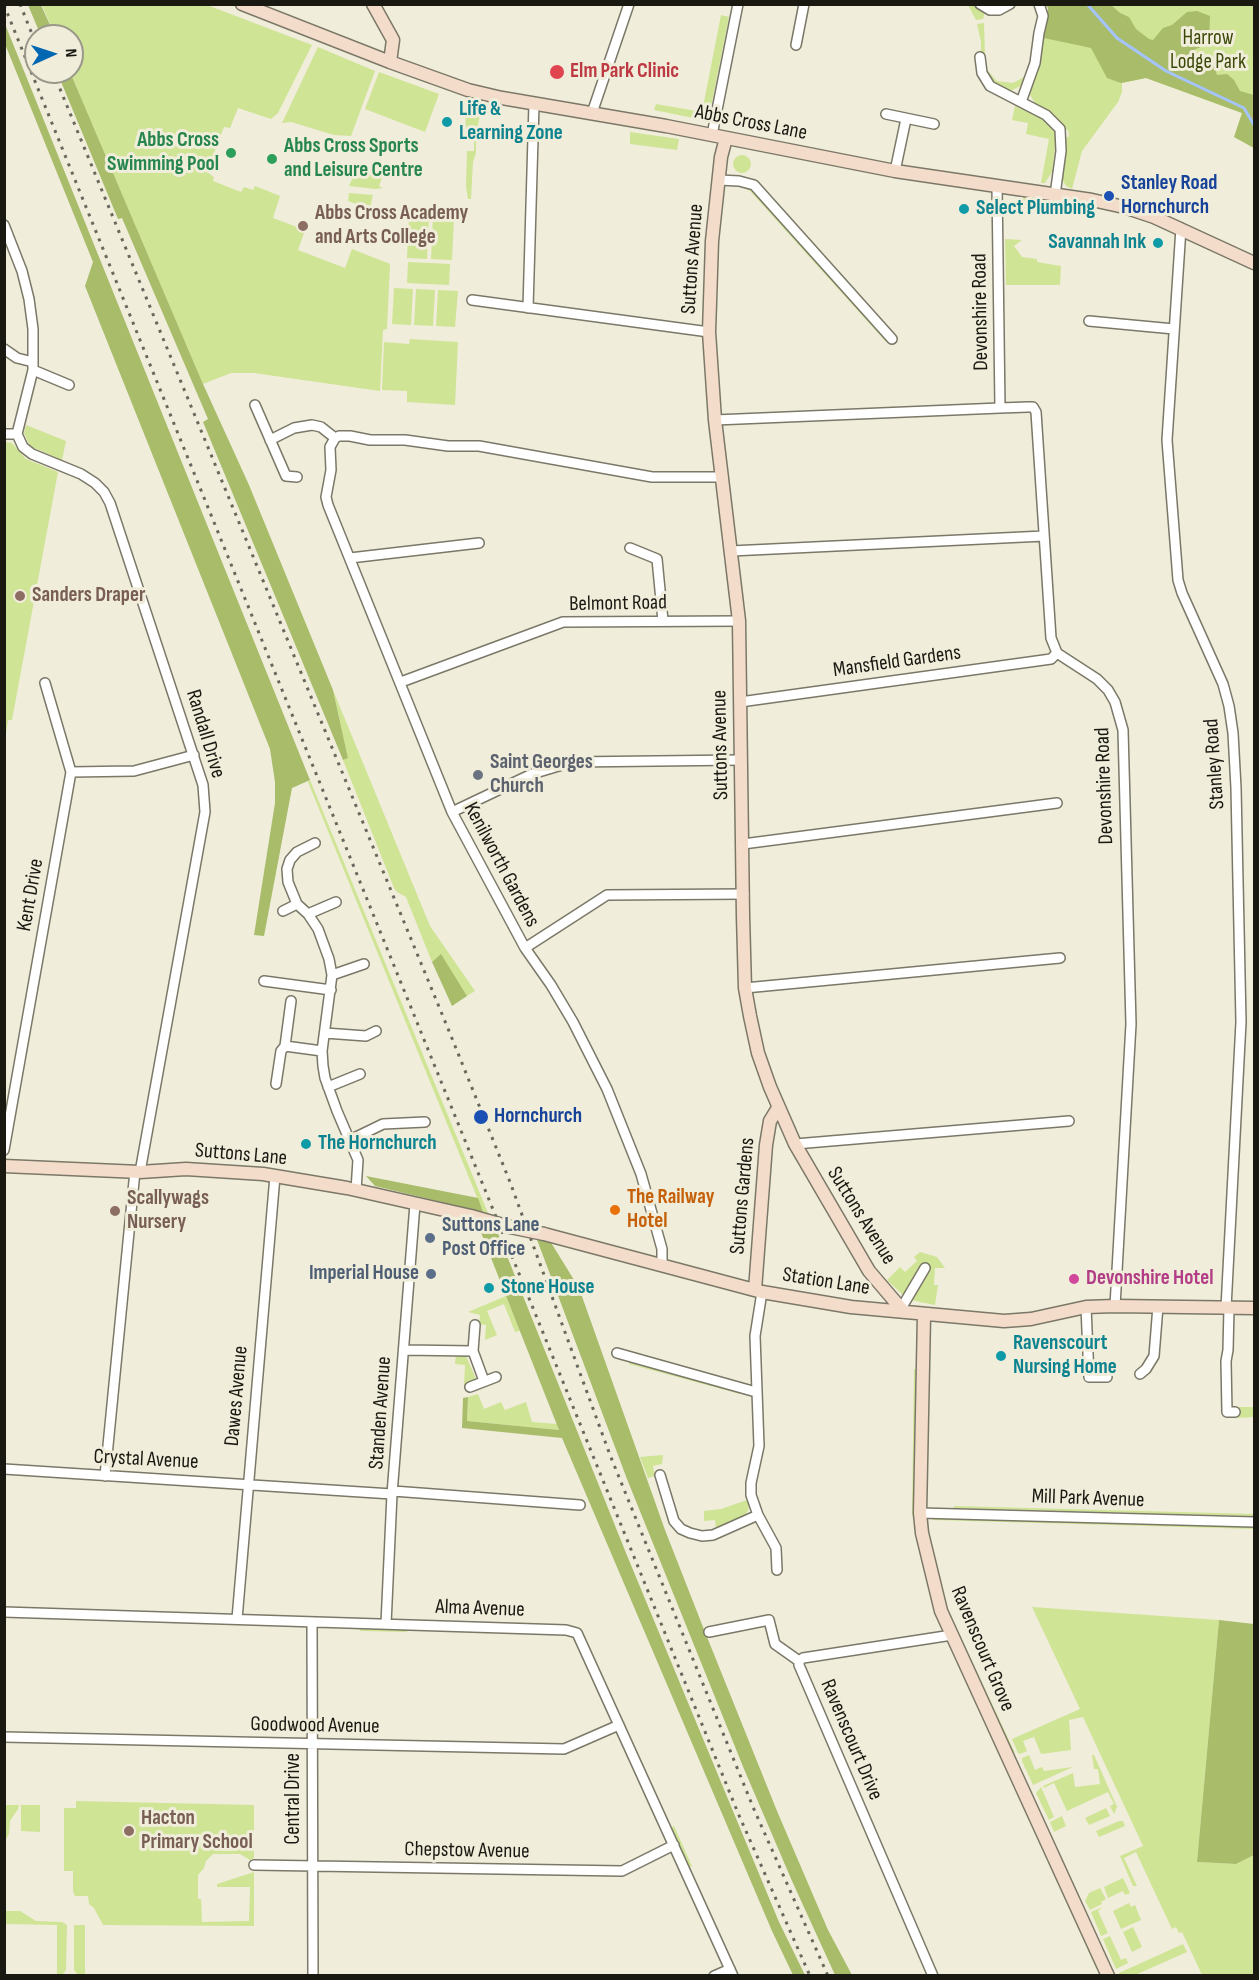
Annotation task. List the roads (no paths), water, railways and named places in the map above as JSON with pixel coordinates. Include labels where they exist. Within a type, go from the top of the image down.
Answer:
[{"type":"street","name":"Abbs Cross Lane","points":[[242,4],[390,62],[464,88],[534,104],[712,135],[895,171],[1092,200],[1124,207],[1181,228],[1254,262]]},
{"type":"street","points":[[373,4],[393,40],[390,62]]},
{"type":"street","points":[[592,113],[629,4]]},
{"type":"street","points":[[712,135],[738,4]]},
{"type":"street","points":[[796,45],[804,4]]},
{"type":"street","points":[[980,4],[990,10],[999,10],[1010,4]]},
{"type":"street","points":[[1021,102],[1035,63],[1043,16],[1039,4]]},
{"type":"street","points":[[980,57],[982,73],[990,87],[1051,118],[1060,129],[1061,151],[1055,195]]},
{"type":"street","points":[[528,308],[534,104]]},
{"type":"street","points":[[886,114],[934,124]]},
{"type":"street","points":[[895,171],[906,118]]},
{"type":"street","name":"Suttons Avenue","points":[[726,138],[721,157],[711,252],[709,332],[715,420],[739,621],[745,988],[758,1053],[778,1108],[795,1144],[869,1271],[903,1310]]},
{"type":"street","points":[[719,180],[739,181],[753,185],[892,339]]},
{"type":"street","name":"Devonshire Road","points":[[997,186],[1000,408]]},
{"type":"street","points":[[4,225],[22,271],[33,329],[33,366],[17,434],[4,434]]},
{"type":"street","name":"Stanley Road","points":[[1181,228],[1167,458],[1178,580],[1187,606],[1222,684],[1229,705],[1233,733],[1241,1022],[1226,1361],[1227,1412],[1234,1412]]},
{"type":"street","points":[[472,300],[709,332]]},
{"type":"street","points":[[1089,321],[1174,329]]},
{"type":"street","points":[[4,349],[69,385]]},
{"type":"street","points":[[255,405],[286,476],[297,477]]},
{"type":"street","points":[[715,420],[1033,407],[1036,412],[1051,638],[1057,653]]},
{"type":"street","points":[[270,440],[294,428],[308,425],[321,428],[335,438],[350,436],[370,440],[405,440],[448,446],[479,446],[651,477],[723,477]]},
{"type":"street","name":"Randall Drive","points":[[17,434],[23,447],[32,454],[81,474],[95,483],[107,498],[203,785],[205,812],[137,1171],[105,1476]]},
{"type":"street","name":"Kenilworth Gardens","points":[[335,438],[330,447],[332,463],[326,497],[350,558],[452,812],[525,948],[557,995],[607,1089],[641,1174],[662,1249],[662,1265]]},
{"type":"street","points":[[731,551],[1044,536]]},
{"type":"street","points":[[350,558],[479,543]]},
{"type":"street","points":[[630,548],[657,559],[663,621]]},
{"type":"street","name":"Belmont Road","points":[[400,682],[563,622],[739,621]]},
{"type":"street","name":"Devonshire Road","points":[[1057,653],[1097,679],[1108,690],[1118,709],[1123,730],[1131,1024],[1115,1306]]},
{"type":"street","name":"Mansfield Gardens","points":[[740,702],[1051,659],[1057,653]]},
{"type":"street","name":"Kent Drive","points":[[4,1150],[71,772],[45,683]]},
{"type":"street","points":[[71,772],[134,771],[194,755]]},
{"type":"street","points":[[452,812],[531,774],[572,762],[741,760]]},
{"type":"street","points":[[743,844],[1057,803]]},
{"type":"street","points":[[315,843],[297,852],[290,860],[287,869],[288,882],[297,904],[308,914],[325,944],[332,975],[322,1051],[323,1066],[328,1087],[359,1162],[356,1190]]},
{"type":"street","points":[[525,948],[607,895],[744,894]]},
{"type":"street","points":[[308,914],[336,902]]},
{"type":"street","points":[[282,911],[297,904]]},
{"type":"street","points":[[745,988],[1060,958]]},
{"type":"street","points":[[332,975],[364,964]]},
{"type":"street","points":[[264,981],[331,990]]},
{"type":"street","points":[[276,1084],[281,1051],[285,1046],[291,1001]]},
{"type":"street","points":[[325,1033],[366,1036],[376,1032]]},
{"type":"street","points":[[285,1046],[322,1051]]},
{"type":"street","points":[[328,1087],[360,1074]]},
{"type":"street","name":"Suttons Gardens","points":[[758,1291],[766,1146],[770,1121],[778,1108]]},
{"type":"street","points":[[795,1144],[1069,1121]]},
{"type":"street","points":[[350,1140],[383,1124],[425,1122]]},
{"type":"street","name":"Suttons Lane","points":[[4,1166],[137,1171],[186,1169],[275,1176],[356,1190],[471,1216]]},
{"type":"street","name":"Dawes Avenue","points":[[237,1619],[275,1176]]},
{"type":"street","name":"Standen Avenue","points":[[386,1624],[414,1204]]},
{"type":"street","name":"Station Lane","points":[[471,1216],[758,1291],[816,1302],[903,1310],[924,1315],[1004,1322],[1086,1308],[1115,1306],[1254,1308]]},
{"type":"street","points":[[903,1310],[925,1268]]},
{"type":"street","points":[[758,1291],[755,1336],[759,1446],[751,1483],[753,1504],[776,1548],[777,1570]]},
{"type":"street","points":[[1140,1374],[1146,1370],[1154,1356],[1158,1306]]},
{"type":"street","points":[[1086,1308],[1089,1377],[1107,1377]]},
{"type":"street","name":"Ravenscourt Grove","points":[[924,1315],[920,1513],[922,1533],[941,1611],[1108,1976]]},
{"type":"street","points":[[475,1325],[472,1351],[484,1381]]},
{"type":"street","points":[[404,1350],[472,1351]]},
{"type":"street","points":[[617,1353],[756,1392]]},
{"type":"street","points":[[470,1387],[496,1377]]},
{"type":"street","name":"Crystal Avenue","points":[[4,1469],[580,1505]]},
{"type":"street","points":[[660,1475],[674,1521],[681,1529],[690,1533],[713,1535],[758,1515]]},
{"type":"street","name":"Mill Park Avenue","points":[[920,1513],[1254,1522]]},
{"type":"street","name":"Alma Avenue","points":[[4,1612],[572,1631],[579,1636],[731,1972]]},
{"type":"street","points":[[709,1632],[769,1620],[775,1644],[800,1661]]},
{"type":"street","name":"Central Drive","points":[[312,1622],[313,1976]]},
{"type":"street","name":"Ravenscourt Drive","points":[[933,1976],[799,1665],[802,1659],[952,1635]]},
{"type":"street","name":"Goodwood Avenue","points":[[4,1737],[564,1749],[619,1725]]},
{"type":"street","name":"Chepstow Avenue","points":[[254,1865],[622,1871],[674,1845]]},
{"type":"street","points":[[714,1976],[731,1972]]},
{"type":"waterway","points":[[1087,4],[1117,38],[1166,71],[1244,108],[1254,125]]},
{"type":"railway","points":[[20,4],[28,24]]},
{"type":"railway","points":[[4,5],[738,1813],[810,1976]]},
{"type":"railway","points":[[58,84],[510,1182],[610,1455],[753,1807],[828,1976]]},
{"type":"place","name":"Elm Park Clinic","points":[[557,72]]},
{"type":"place","name":"Life & Learning Zone","points":[[447,122]]},
{"type":"place","name":"Abbs Cross Swimming Pool","points":[[231,153]]},
{"type":"place","name":"Abbs Cross Sports and Leisure Centre","points":[[272,159]]},
{"type":"place","name":"Stanley Road Hornchurch","points":[[1109,196]]},
{"type":"place","name":"Select Plumbing","points":[[964,209]]},
{"type":"place","name":"Abbs Cross Academy and Arts College","points":[[303,226]]},
{"type":"place","name":"Savannah Ink","points":[[1158,243]]},
{"type":"place","name":"Sanders Draper","points":[[20,596]]},
{"type":"place","name":"Saint Georges Church","points":[[478,775]]},
{"type":"place","name":"Hornchurch","points":[[481,1117]]},
{"type":"place","name":"The Hornchurch","points":[[306,1144]]},
{"type":"place","name":"The Railway Hotel","points":[[615,1210]]},
{"type":"place","name":"Scallywags Nursery","points":[[115,1211]]},
{"type":"place","name":"Suttons Lane Post Office","points":[[430,1238]]},
{"type":"place","name":"Imperial House","points":[[431,1274]]},
{"type":"place","name":"Devonshire Hotel","points":[[1074,1279]]},
{"type":"place","name":"Stone House","points":[[489,1288]]},
{"type":"place","name":"Ravenscourt Nursing Home","points":[[1001,1356]]},
{"type":"place","name":"Hacton Primary School","points":[[129,1831]]},
{"type":"park label","name":"Harrow Lodge Park","points":[[1208,51]]}]
